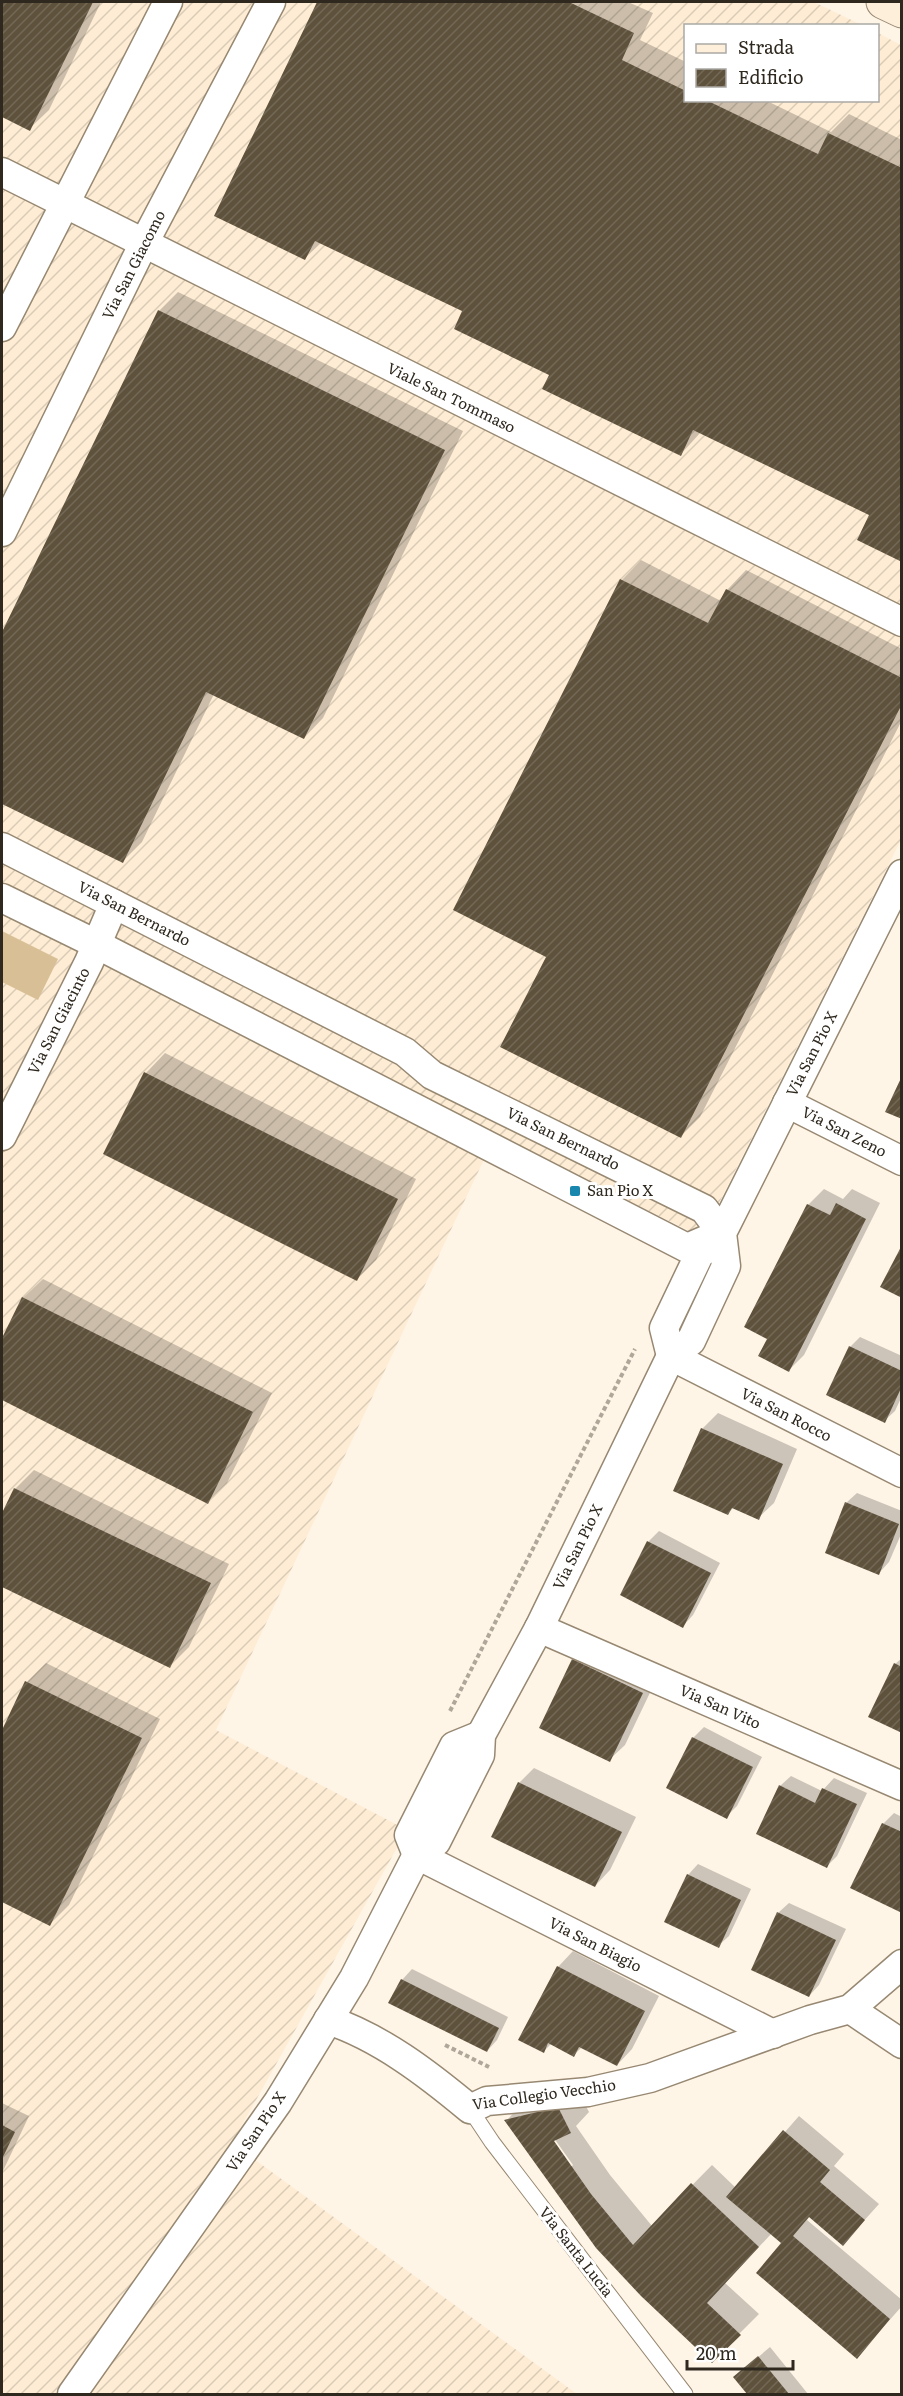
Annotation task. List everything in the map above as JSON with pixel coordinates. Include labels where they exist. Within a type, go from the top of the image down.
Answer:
[{"type":"main road","points":[[883,2],[902,11]]},
{"type":"street","points":[[2,327],[168,2]]},
{"type":"street","name":"Via San Giacomo","points":[[2,532],[143,245],[271,2]]},
{"type":"street","name":"Viale San Tommaso","points":[[2,172],[143,245],[902,622]]},
{"type":"street","name":"Via San Bernardo","points":[[2,847],[405,1052],[432,1075],[704,1209],[722,1233]]},
{"type":"street","name":"Via San Pio X","points":[[72,2394],[278,2102],[354,1978],[417,1855],[409,1835],[454,1746],[481,1735],[539,1628],[671,1356],[664,1328],[699,1255],[722,1233],[902,874]]},
{"type":"street","points":[[2,898],[96,944],[687,1248],[722,1233]]},
{"type":"street","name":"Via San Giacinto","points":[[2,1136],[114,904]]},
{"type":"street","name":"Via San Zeno","points":[[787,1103],[902,1161]]},
{"type":"street","name":"Via San Rocco","points":[[671,1356],[902,1473]]},
{"type":"street","name":"Via San Vito","points":[[539,1628],[902,1786]]},
{"type":"street","name":"Via San Biagio","points":[[417,1855],[773,2034]]},
{"type":"street","name":"Via Collegio Vecchio","points":[[328,2020],[355,2029],[437,2082],[470,2109],[488,2101],[588,2092],[650,2078],[850,2009],[902,1964]]},
{"type":"street","points":[[850,2009],[902,2044]]},
{"type":"lane","name":"Via Santa Lucia","points":[[470,2109],[492,2142],[686,2394]]},
{"type":"path","points":[[449,1712],[639,1340]]},
{"type":"shaded area","points":[[2,2],[814,2],[860,24],[684,24],[684,102],[879,102],[879,34],[901,45],[901,840],[702,1237],[495,1136],[216,1730],[407,1830],[232,2143],[577,2394],[2,2394]]},
{"type":"shaded area","points":[[2,931],[58,959],[38,1000],[2,982]]},
{"type":"building","points":[[2,2],[93,2],[30,131],[2,117]]},
{"type":"building","points":[[317,2],[569,2],[634,33],[622,60],[684,90],[684,102],[710,102],[818,154],[828,133],[902,168],[902,562],[857,540],[869,515],[693,430],[681,456],[542,389],[549,375],[454,329],[462,311],[315,241],[305,260],[214,216]]},
{"type":"building","points":[[158,310],[445,450],[304,739],[206,692],[123,863],[2,804],[2,632]]},
{"type":"building","points":[[620,579],[708,623],[726,589],[902,678],[902,704],[681,1138],[500,1047],[546,957],[453,910]]},
{"type":"building","points":[[144,1072],[398,1199],[357,1281],[103,1154]]},
{"type":"building","points":[[902,1076],[902,1119],[885,1112]]},
{"type":"building","points":[[836,1203],[866,1219],[789,1372],[758,1356],[767,1339],[744,1327],[807,1204],[830,1215]]},
{"type":"building","points":[[902,1245],[902,1298],[880,1287]]},
{"type":"building","points":[[22,1297],[253,1412],[208,1504],[2,1400],[2,1338]]},
{"type":"building","points":[[849,1346],[902,1371],[902,1386],[885,1423],[826,1395]]},
{"type":"building","points":[[701,1428],[783,1464],[759,1520],[732,1508],[728,1515],[673,1491]]},
{"type":"building","points":[[14,1488],[211,1583],[170,1668],[2,1587],[2,1513]]},
{"type":"building","points":[[845,1502],[899,1524],[879,1575],[825,1553]]},
{"type":"building","points":[[647,1541],[711,1573],[683,1628],[620,1595]]},
{"type":"building","points":[[572,1659],[643,1693],[610,1762],[539,1728]]},
{"type":"building","points":[[894,1663],[902,1667],[902,1733],[868,1717]]},
{"type":"building","points":[[25,1681],[142,1738],[50,1926],[2,1902],[2,1730]]},
{"type":"building","points":[[692,1737],[753,1767],[727,1819],[666,1788]]},
{"type":"building","points":[[518,1782],[622,1832],[595,1887],[491,1837]]},
{"type":"building","points":[[779,1785],[815,1803],[822,1788],[857,1804],[827,1868],[756,1834]]},
{"type":"building","points":[[882,1823],[902,1832],[902,1913],[850,1888]]},
{"type":"building","points":[[687,1874],[741,1900],[719,1948],[664,1922]]},
{"type":"building","points":[[777,1912],[836,1940],[809,1997],[751,1970]]},
{"type":"building","points":[[557,1966],[645,2011],[617,2066],[579,2047],[574,2057],[548,2043],[544,2053],[518,2040]]},
{"type":"building","points":[[401,1979],[499,2028],[487,2052],[388,2003]]},
{"type":"building","points":[[558,2107],[571,2133],[554,2141],[591,2194],[633,2245],[691,2183],[759,2247],[707,2303],[741,2335],[712,2363],[641,2296],[596,2248],[504,2120]]},
{"type":"building","points":[[2,2125],[15,2132],[2,2159]]},
{"type":"building","points":[[783,2130],[830,2170],[820,2182],[865,2220],[843,2246],[809,2217],[793,2236],[890,2319],[857,2359],[756,2273],[781,2243],[726,2197]]},
{"type":"building","points":[[758,2356],[789,2394],[747,2394],[733,2377]]},
{"type":"place","name":"San Pio X","points":[[575,1191]]}]
